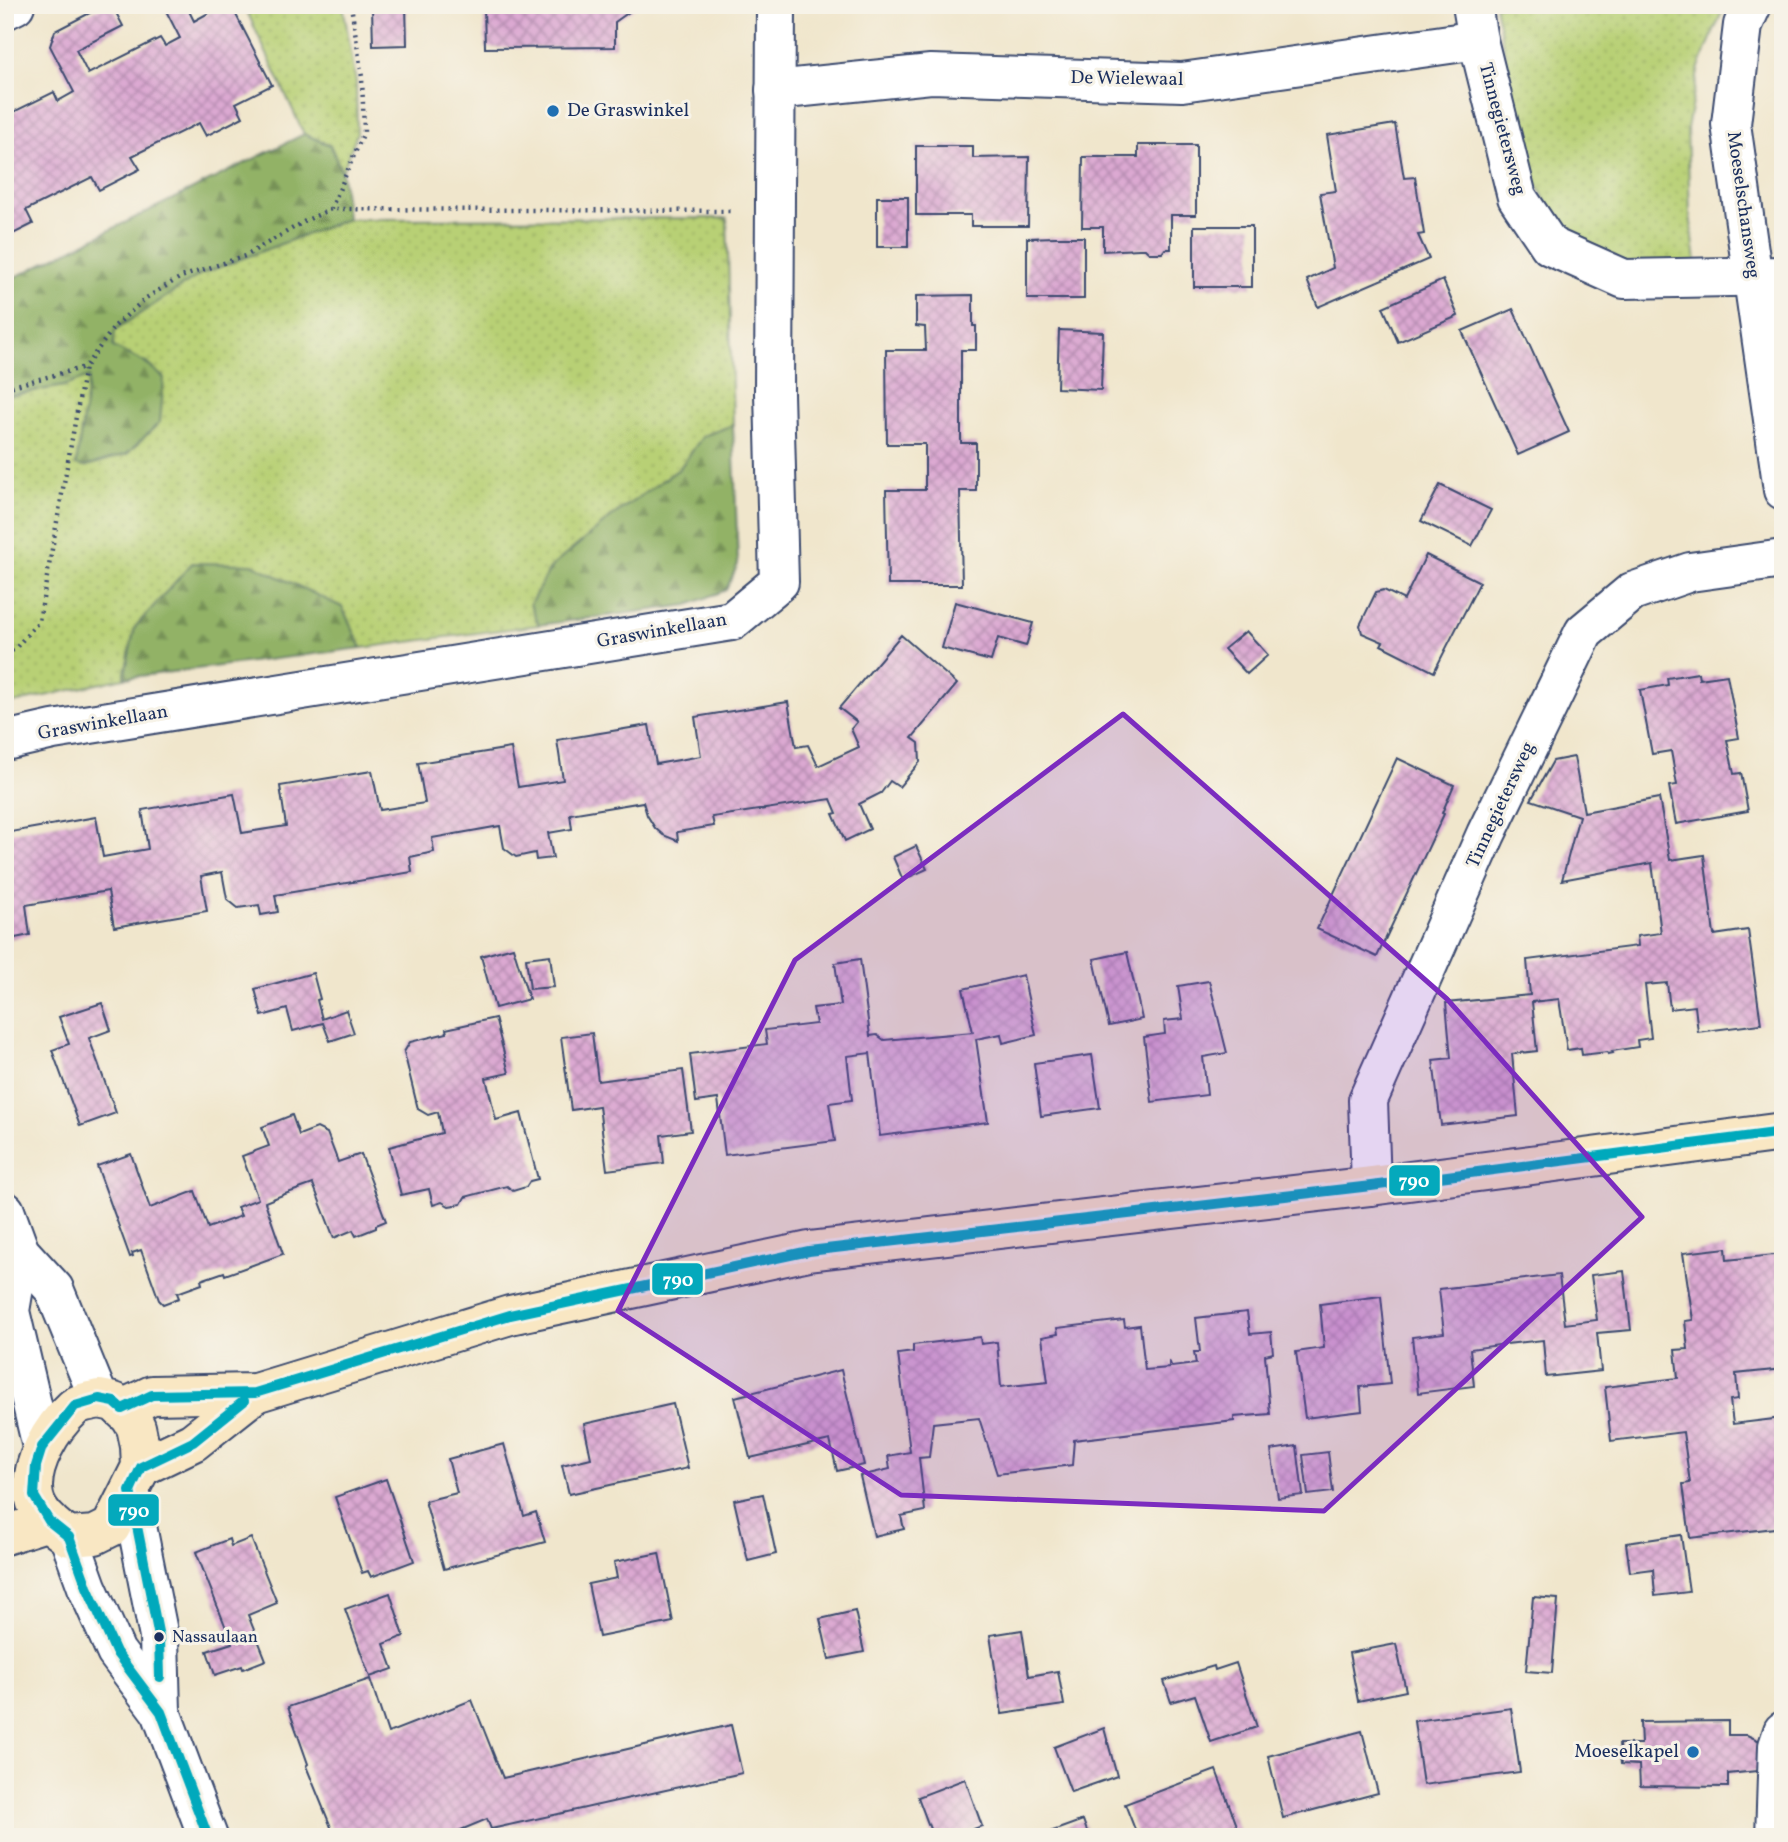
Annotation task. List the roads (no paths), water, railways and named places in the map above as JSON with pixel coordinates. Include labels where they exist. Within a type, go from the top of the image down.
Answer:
[{"type":"street","points":[[5,10],[15,5]]},
{"type":"street","name":"Graswinkellaan","points":[[5,741],[53,730],[732,621],[779,582],[774,393],[776,5]]},
{"type":"street","name":"Moeselschansweg","points":[[1752,5],[1743,24],[1731,124],[1768,277],[1783,490]]},
{"type":"street","name":"De Wielewaal","points":[[775,90],[931,74],[1182,82],[1475,23]]},
{"type":"street","name":"Tinnegietersweg","points":[[1475,23],[1517,197],[1550,246],[1624,279],[1768,277]]},
{"type":"street","name":"Tinnegietersweg","points":[[1371,1186],[1368,1100],[1486,834],[1584,632],[1632,592],[1690,572],[1783,559]]},
{"type":"street","points":[[28,1464],[75,1406],[110,1404],[152,1395],[255,1393],[510,1315],[809,1251],[1371,1186],[1783,1132]]},
{"type":"street","points":[[5,1211],[20,1252],[54,1289],[110,1404],[136,1427],[141,1446],[135,1479],[111,1527],[95,1535],[59,1529],[5,1535]]},
{"type":"street","points":[[20,1252],[9,1311],[34,1496],[59,1529],[116,1652],[161,1712],[208,1837]]},
{"type":"street","points":[[135,1479],[193,1442],[255,1393]]},
{"type":"street","points":[[135,1479],[159,1637],[161,1712]]},
{"type":"street","points":[[1776,1837],[1778,1746],[1783,1731]]},
{"type":"place","name":"De Graswinkel","points":[[553,111]]},
{"type":"place","name":"Nassaulaan","points":[[159,1637]]},
{"type":"place","name":"Moeselkapel","points":[[1693,1752]]}]
